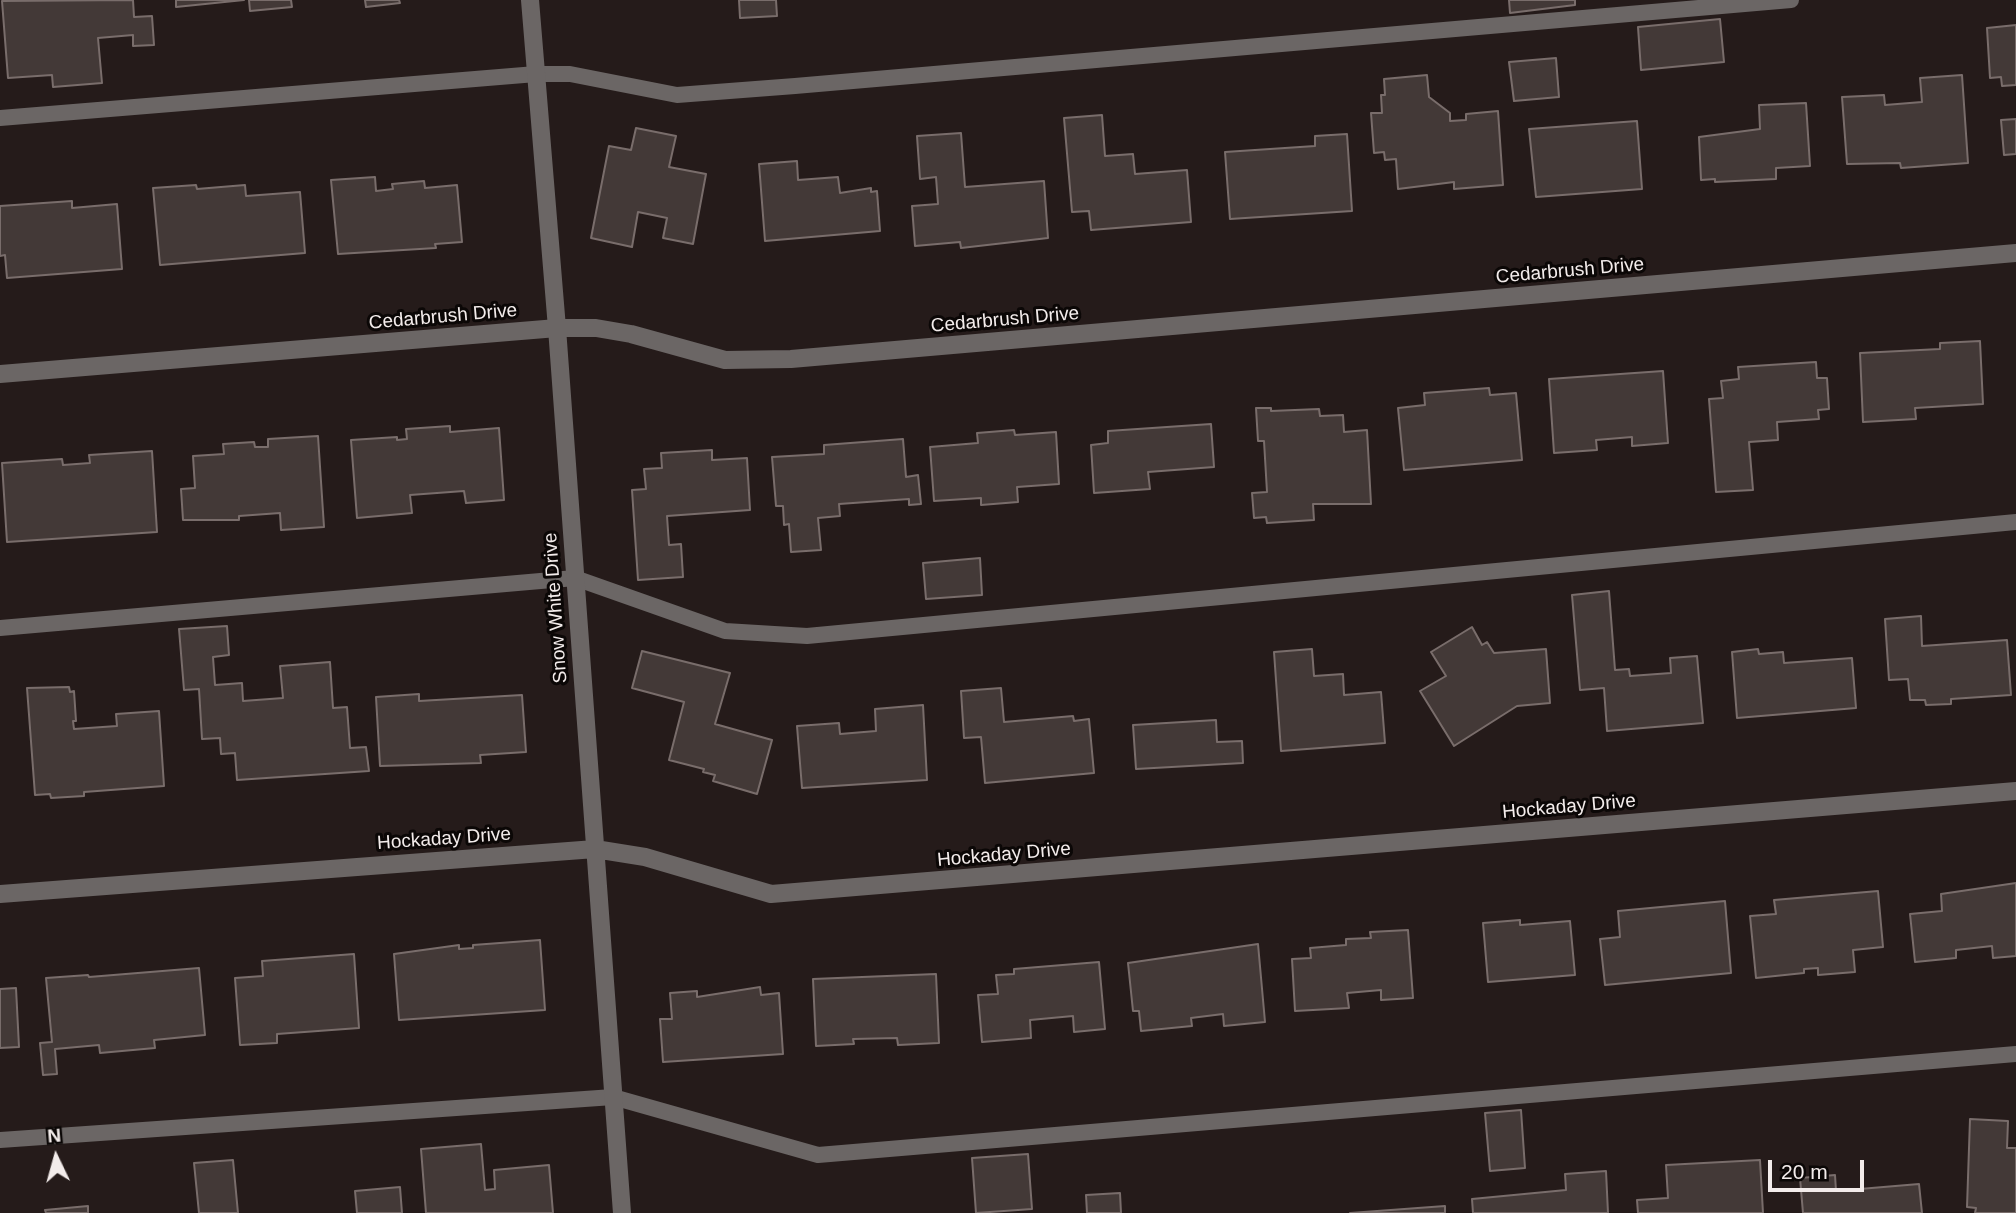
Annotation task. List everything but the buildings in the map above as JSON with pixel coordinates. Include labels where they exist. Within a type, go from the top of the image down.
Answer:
[{"type":"street","name":"Snow White Drive","points":[[530,0],[557,328],[622,1213]]},
{"type":"street","name":"Cedarbrush Drive","points":[[0,374],[557,328],[596,328],[631,334],[725,360],[791,359],[2016,253]]},
{"type":"street","name":"Hockaday Drive","points":[[0,894],[595,849],[645,858],[771,894],[2016,791]]},
{"type":"lane","points":[[0,118],[536,74],[570,74],[677,94],[1791,0]]},
{"type":"lane","points":[[0,628],[575,578],[725,631],[807,636],[2016,522]]},
{"type":"lane","points":[[0,1140],[613,1097],[818,1155],[2016,1054]]}]
